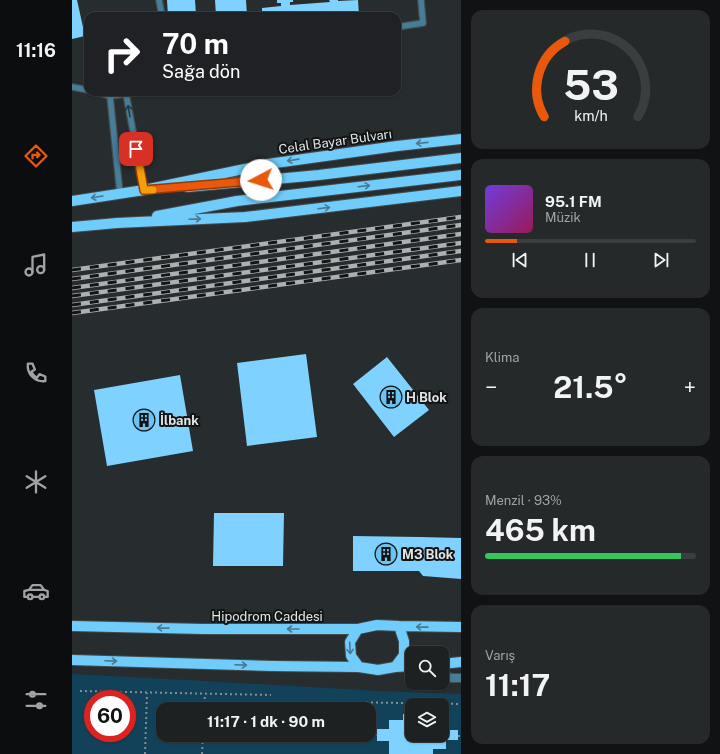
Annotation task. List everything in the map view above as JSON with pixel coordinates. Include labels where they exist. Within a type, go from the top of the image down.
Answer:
[{"type":"main road","name":"Celal Bayar Bulvarı","points":[[72,201],[144,190],[268,164],[397,146],[461,139]]},
{"type":"main road","points":[[144,190],[319,175],[461,158]]},
{"type":"main road","points":[[117,223],[237,201],[461,175]]},
{"type":"main road","points":[[72,227],[117,223],[245,217],[461,192]]},
{"type":"main road","name":"Hipodrom Caddesi","points":[[72,626],[203,629],[358,629],[377,624],[399,626],[461,627]]},
{"type":"main road","points":[[395,667],[404,655],[404,641],[399,626]]},
{"type":"main road","points":[[358,629],[350,642],[351,656],[358,667]]},
{"type":"main road","points":[[72,660],[358,667],[378,670],[405,666]]},
{"type":"main road","points":[[449,663],[461,662]]},
{"type":"street","points":[[395,667],[405,669]]},
{"type":"street","points":[[449,677],[461,678]]},
{"type":"lane","points":[[158,0],[161,12]]},
{"type":"lane","points":[[401,26],[423,23],[421,0]]},
{"type":"lane","points":[[72,86],[84,89]]},
{"type":"lane","points":[[110,96],[120,194]]},
{"type":"lane","points":[[126,96],[144,190]]},
{"type":"path","points":[[80,691],[271,695]]},
{"type":"path","points":[[145,754],[147,692]]},
{"type":"path","points":[[204,702],[205,694]]},
{"type":"path","points":[[376,703],[461,704]]},
{"type":"path","points":[[202,754],[203,742]]},
{"type":"shaded area","points":[[72,674],[378,691],[461,694],[461,754],[72,754]]},
{"type":"building","points":[[72,0],[77,0],[84,36],[72,39]]},
{"type":"building","points":[[167,0],[195,0],[196,12],[168,12]]},
{"type":"building","points":[[215,0],[246,0],[247,12],[216,12]]},
{"type":"building","points":[[277,0],[293,0],[293,2],[290,2],[290,5],[330,2],[329,0],[358,0],[359,12],[262,12],[262,8],[281,6],[281,3],[277,3]]},
{"type":"building","points":[[306,354],[317,437],[247,446],[237,363]]},
{"type":"building","name":"H Blok","points":[[387,357],[429,410],[394,437],[353,384]]},
{"type":"building","name":"İlbank","points":[[180,375],[193,451],[107,466],[94,390]]},
{"type":"building","points":[[214,513],[284,513],[283,566],[213,566]]},
{"type":"building","points":[[353,536],[461,538],[461,579],[423,576],[419,571],[353,571]]},
{"type":"building","points":[[403,714],[405,714],[405,742],[446,742],[446,749],[433,749],[433,754],[389,754],[389,741],[377,741],[377,729],[389,729],[389,720],[403,720]]},
{"type":"building","points":[[449,715],[450,730],[458,730],[458,740],[449,740]]},
{"type":"railway","points":[[72,270],[461,217]]},
{"type":"railway","points":[[72,279],[461,225]]},
{"type":"railway","points":[[72,288],[461,234]]},
{"type":"railway","points":[[72,296],[461,243]]},
{"type":"railway","points":[[72,305],[461,251]]},
{"type":"railway","points":[[72,313],[461,260]]},
{"type":"slow traffic","points":[[140,168],[144,190],[153,190]]},
{"type":"place","name":"H Blok","points":[[391,397]]},
{"type":"place","name":"İlbank","points":[[144,420]]},
{"type":"place","name":"M3 Blok","points":[[386,554]]},
{"type":"route","points":[[136,149],[144,190],[261,180]]}]
